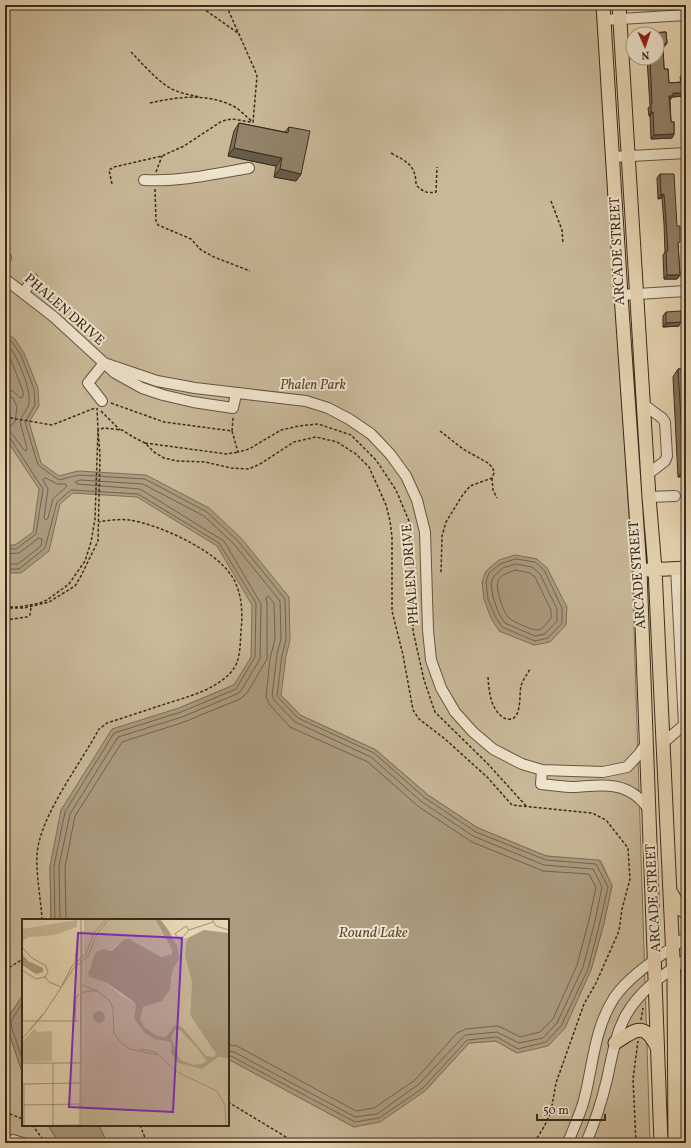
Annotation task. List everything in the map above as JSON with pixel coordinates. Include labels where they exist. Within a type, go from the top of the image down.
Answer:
[{"type":"main road","name":"ARCADE STREET","points":[[603,5],[640,570],[661,1143]]},
{"type":"main road","name":"ARCADE STREET","points":[[618,5],[629,156],[649,497],[655,569],[673,968],[674,1143]]},
{"type":"main road","points":[[640,570],[681,568]]},
{"type":"main road","points":[[670,890],[679,908],[686,912]]},
{"type":"main road","points":[[615,1043],[632,1032],[640,1030],[646,1032],[652,1037],[658,1049]]},
{"type":"street","points":[[604,20],[686,15]]},
{"type":"street","points":[[613,157],[686,152]]},
{"type":"street","points":[[144,180],[212,175],[249,168]]},
{"type":"street","name":"PHALEN DRIVE","points":[[5,278],[54,317],[115,373],[142,388],[163,395],[193,402],[233,408]]},
{"type":"street","points":[[24,292],[34,279]]},
{"type":"street","points":[[621,295],[686,291]]},
{"type":"street","points":[[100,404],[88,383],[104,363]]},
{"type":"street","name":"PHALEN DRIVE","points":[[104,363],[157,381],[236,394],[306,401],[328,408],[349,419],[371,434],[390,454],[406,476],[417,500],[425,532],[427,610],[431,660],[441,688],[455,712],[473,732],[493,749],[522,764],[542,770],[603,772],[627,767],[646,744]]},
{"type":"street","points":[[233,408],[236,394]]},
{"type":"street","points":[[643,404],[665,422],[667,456],[665,461],[648,474]]},
{"type":"street","points":[[649,497],[675,496]]},
{"type":"street","points":[[663,743],[684,725],[681,568]]},
{"type":"street","points":[[542,770],[541,784],[574,787],[616,787],[632,792],[649,810]]},
{"type":"street","points":[[584,772],[585,786]]},
{"type":"street","points":[[603,772],[603,786]]},
{"type":"street","points":[[568,1143],[584,1101],[595,1047],[604,1016],[615,998],[635,976],[686,937]]},
{"type":"street","points":[[586,1143],[598,1115],[617,1034],[627,1013],[640,995],[655,980],[686,959]]},
{"type":"street","points":[[9,1139],[23,1143]]},
{"type":"path","points":[[198,5],[238,34]]},
{"type":"path","points":[[226,5],[257,76],[253,122]]},
{"type":"path","points":[[130,52],[157,78],[170,88],[184,93],[215,99],[232,105],[253,122]]},
{"type":"path","points":[[150,103],[168,99],[202,97]]},
{"type":"path","points":[[112,184],[109,170],[114,167],[162,156],[184,146],[222,121],[232,119],[253,122]]},
{"type":"path","points":[[391,153],[409,163],[414,169],[416,185],[421,190],[430,193],[436,192],[437,167]]},
{"type":"path","points":[[162,156],[154,177],[156,221],[158,225],[191,239],[201,250],[214,257],[250,271]]},
{"type":"path","points":[[551,201],[562,230],[563,244]]},
{"type":"path","points":[[100,404],[108,417],[120,430],[144,443],[164,458],[177,461],[205,462],[231,468],[249,469],[260,464],[294,442],[316,437],[337,442],[356,454],[369,467],[386,505],[390,521],[392,537],[392,611],[403,655],[413,710],[419,719],[445,739],[487,777],[512,805],[592,813],[606,820],[628,848],[630,879],[622,909],[619,931],[596,983],[584,1004],[556,1083],[551,1110],[545,1125],[534,1143]]},
{"type":"path","points":[[49,602],[69,584],[85,561],[91,542],[95,512],[100,404]]},
{"type":"path","points":[[5,417],[52,425],[100,404],[164,422],[232,431]]},
{"type":"path","points":[[233,408],[232,431],[238,452]]},
{"type":"path","points":[[144,443],[227,454],[249,449],[281,430],[299,426],[318,424],[351,435],[376,460],[396,490],[409,522],[413,594],[413,631],[424,680],[435,712],[488,764],[527,806]]},
{"type":"path","points":[[98,430],[104,428],[120,430]]},
{"type":"path","points":[[5,608],[16,609],[49,602],[75,586],[82,576],[98,541],[100,455],[98,430]]},
{"type":"path","points":[[440,431],[463,449],[488,463],[493,468],[493,490],[497,498]]},
{"type":"path","points":[[441,574],[442,536],[446,522],[470,486],[492,478]]},
{"type":"path","points":[[42,919],[37,855],[40,838],[56,801],[99,729],[107,723],[188,697],[210,688],[222,680],[234,668],[237,664],[240,649],[242,611],[241,600],[232,575],[220,562],[207,552],[184,540],[147,525],[130,521],[116,520],[99,522]]},
{"type":"path","points":[[5,620],[27,617],[30,615],[31,606]]},
{"type":"path","points":[[488,677],[490,699],[496,710],[501,716],[508,719],[514,719],[519,708],[521,686],[530,669]]},
{"type":"path","points":[[5,970],[22,960]]},
{"type":"path","points":[[636,1143],[633,1078],[640,1030]]},
{"type":"path","points":[[229,1103],[296,1143]]},
{"type":"path","points":[[5,1112],[22,1119]]},
{"type":"path","points":[[33,1126],[46,1143]]},
{"type":"path","points":[[140,1126],[148,1143]]},
{"type":"green space","name":"Phalen Park","points":[[5,5],[597,5],[632,564],[650,1143],[107,1143],[99,1126],[229,1126],[229,1060],[354,1127],[425,1091],[469,1043],[496,1041],[517,1053],[591,970],[604,923],[612,886],[601,861],[546,856],[478,828],[428,795],[376,750],[300,715],[281,695],[234,685],[179,708],[50,866],[51,919],[22,919],[22,996],[7,1019],[8,1030],[22,1072],[22,1126],[49,1126],[59,1143],[5,1143]]},
{"type":"water","name":"Round Lake","points":[[5,332],[15,339],[24,353],[38,388],[39,406],[29,422],[41,463],[59,476],[78,471],[146,475],[209,508],[241,538],[289,597],[290,640],[286,656],[281,695],[300,715],[376,750],[428,795],[478,828],[546,856],[599,860],[612,885],[604,923],[591,970],[565,1028],[548,1046],[517,1053],[496,1041],[469,1043],[425,1091],[380,1122],[354,1127],[229,1060],[229,919],[51,919],[50,866],[61,810],[112,729],[179,708],[234,685],[251,657],[252,605],[217,546],[137,497],[73,493],[60,504],[49,551],[21,573],[5,573],[5,545],[15,545],[33,532],[39,489],[6,439],[8,408],[5,399]]},
{"type":"water","points":[[515,555],[537,559],[547,568],[567,607],[566,625],[550,642],[534,645],[499,631],[491,618],[484,599],[482,582],[486,571],[499,560]]},
{"type":"water","points":[[22,996],[22,1072],[8,1030],[7,1019]]},
{"type":"water","points":[[49,1126],[99,1126],[107,1143],[59,1143]]},
{"type":"building","points":[[665,32],[667,43],[665,44]]},
{"type":"building","points":[[684,35],[686,35],[686,63],[684,63],[683,53],[685,52]]},
{"type":"building","points":[[650,66],[664,66],[664,69],[668,69],[669,83],[684,82],[683,73],[686,73],[686,93],[673,93],[673,96],[669,96],[671,122],[674,122],[674,134],[654,135],[653,112],[651,112]]},
{"type":"building","points":[[239,123],[288,133],[289,127],[310,131],[301,174],[280,169],[282,158],[234,148]]},
{"type":"building","points":[[660,174],[674,174],[677,226],[680,226],[680,242],[678,243],[680,275],[667,275],[666,251],[668,251],[666,220],[664,194],[661,195]]},
{"type":"building","points":[[681,311],[681,322],[666,323],[666,312]]},
{"type":"building","points":[[678,369],[686,369],[686,469],[684,469]]}]
